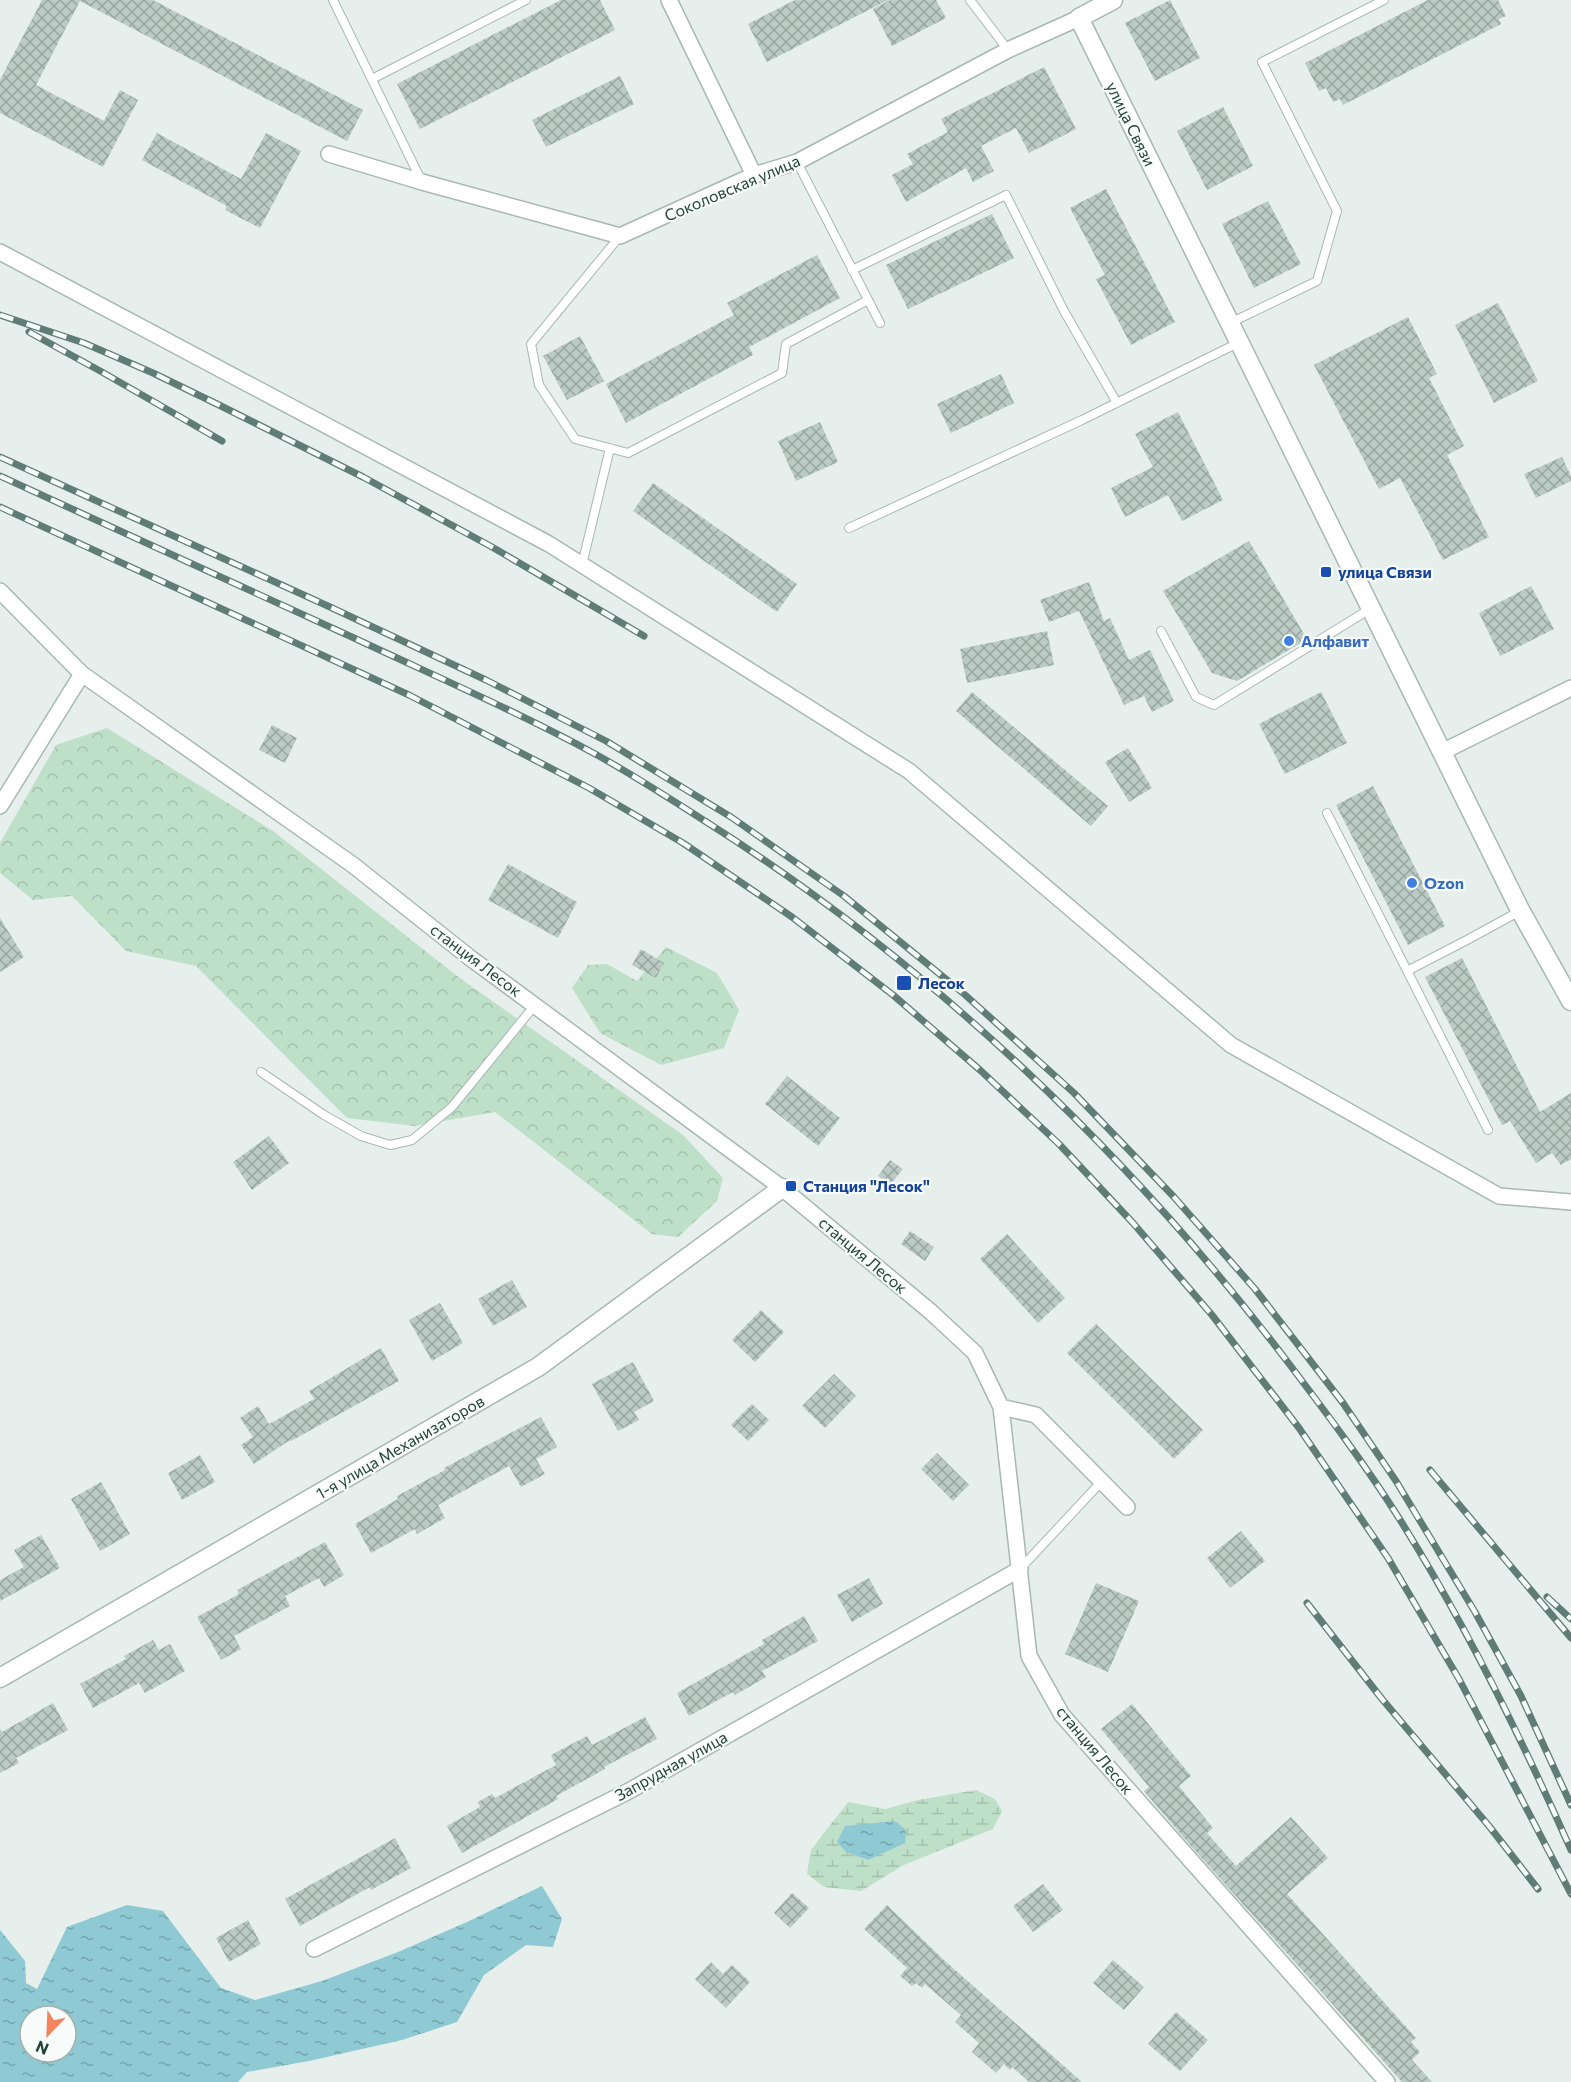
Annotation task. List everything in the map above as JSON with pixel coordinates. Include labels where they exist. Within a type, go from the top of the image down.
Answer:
[{"type":"street","points":[[669,0],[754,176]]},
{"type":"street","name":"Соколовская улица","points":[[620,236],[754,176],[796,162],[1008,51],[1113,0]]},
{"type":"street","name":"улица Связи","points":[[1079,18],[1520,910],[1571,1001]]},
{"type":"street","points":[[329,154],[620,236]]},
{"type":"street","points":[[0,252],[517,527],[582,565],[909,771],[1232,1045],[1499,1196],[1571,1202]]},
{"type":"street","name":"станция Лесок","points":[[0,591],[82,674],[353,865],[535,1005],[782,1188],[931,1312],[975,1353],[1001,1407],[1029,1656],[1062,1715],[1387,2082]]},
{"type":"street","points":[[0,806],[82,674]]},
{"type":"street","points":[[1442,752],[1571,688]]},
{"type":"street","name":"1-я улица Механизаторов","points":[[0,1678],[538,1367],[782,1188]]},
{"type":"street","points":[[1001,1407],[1036,1415],[1127,1507]]},
{"type":"street","name":"Запрудная улица","points":[[314,1949],[629,1791],[1020,1569]]},
{"type":"lane","points":[[333,0],[422,182]]},
{"type":"lane","points":[[372,79],[526,0]]},
{"type":"lane","points":[[970,0],[1008,51]]},
{"type":"lane","points":[[1230,323],[1317,281],[1337,210],[1262,62],[1384,0]]},
{"type":"lane","points":[[796,162],[880,323]]},
{"type":"lane","points":[[852,270],[1006,195],[1064,311],[1117,403]]},
{"type":"lane","points":[[620,236],[531,344],[539,385],[575,439],[628,453],[782,373],[786,344],[868,300]]},
{"type":"lane","points":[[849,528],[1240,343]]},
{"type":"lane","points":[[582,565],[610,448]]},
{"type":"lane","points":[[1161,631],[1196,697],[1214,705],[1371,608]]},
{"type":"lane","points":[[1327,813],[1488,1130]]},
{"type":"lane","points":[[1407,971],[1520,910]]},
{"type":"lane","points":[[261,1072],[324,1115],[361,1136],[390,1145],[412,1140],[452,1107],[535,1005]]},
{"type":"lane","points":[[1020,1569],[1102,1481]]},
{"type":"green space","points":[[107,728],[273,831],[461,979],[683,1135],[723,1178],[717,1201],[678,1237],[652,1234],[495,1112],[415,1126],[347,1118],[196,966],[126,951],[72,896],[33,900],[0,873],[0,843],[56,745]]},
{"type":"green space","points":[[666,947],[717,973],[739,1010],[724,1048],[661,1065],[600,1033],[572,988],[588,965],[607,964],[637,981]]},
{"type":"green space","points":[[976,1790],[995,1799],[1002,1811],[993,1829],[904,1865],[861,1891],[824,1887],[807,1874],[811,1850],[848,1802],[885,1809],[918,1800]]},
{"type":"water","points":[[895,1821],[906,1830],[905,1843],[868,1860],[846,1852],[837,1842],[845,1826]]},
{"type":"water","points":[[542,1886],[562,1919],[553,1947],[526,1945],[484,1975],[457,2022],[402,2040],[247,2072],[238,2082],[0,2082],[0,1930],[25,1961],[26,1983],[37,1989],[67,1927],[127,1905],[163,1911],[221,1988],[255,2000],[322,1981],[398,1952]]},
{"type":"building","points":[[42,0],[153,0],[363,110],[347,141],[80,1],[36,85],[104,121],[120,90],[138,100],[103,167],[0,113],[0,80]]},
{"type":"building","points":[[561,0],[600,0],[615,30],[420,129],[397,84]]},
{"type":"building","points":[[795,0],[888,0],[767,62],[748,24]]},
{"type":"building","points":[[890,0],[936,0],[946,18],[892,46],[873,9]]},
{"type":"building","points":[[1170,0],[1200,58],[1155,81],[1125,23]]},
{"type":"building","points":[[1428,0],[1498,0],[1506,16],[1499,19],[1501,24],[1343,105],[1340,99],[1333,102],[1326,88],[1319,91],[1305,63]]},
{"type":"building","points":[[1044,67],[1076,129],[1029,153],[1016,128],[981,146],[994,171],[973,182],[966,168],[906,202],[892,175],[913,164],[907,154],[948,132],[941,119]]},
{"type":"building","points":[[620,76],[634,104],[546,147],[532,120]]},
{"type":"building","points":[[1223,107],[1253,166],[1207,190],[1177,131]]},
{"type":"building","points":[[157,133],[241,179],[266,133],[301,151],[260,228],[225,210],[227,206],[142,160]]},
{"type":"building","points":[[1106,189],[1175,322],[1131,345],[1096,279],[1105,275],[1070,208]]},
{"type":"building","points":[[1268,201],[1301,264],[1254,288],[1222,224]]},
{"type":"building","points":[[992,214],[1014,258],[908,309],[886,265]]},
{"type":"building","points":[[817,255],[840,298],[749,347],[753,355],[626,423],[606,384],[734,315],[727,303]]},
{"type":"building","points":[[1498,303],[1538,381],[1494,403],[1455,325]]},
{"type":"building","points":[[1408,317],[1437,374],[1429,378],[1464,446],[1447,455],[1489,537],[1443,560],[1400,478],[1379,489],[1314,365]]},
{"type":"building","points":[[580,336],[604,381],[567,400],[543,356]]},
{"type":"building","points":[[1001,374],[1014,403],[951,433],[937,404]]},
{"type":"building","points":[[1178,412],[1223,500],[1182,521],[1168,495],[1125,517],[1111,488],[1153,467],[1135,434]]},
{"type":"building","points":[[820,422],[838,462],[796,481],[778,441]]},
{"type":"building","points":[[1562,457],[1571,481],[1536,498],[1524,474]]},
{"type":"building","points":[[653,483],[797,584],[777,612],[633,511]]},
{"type":"building","points":[[1249,541],[1307,639],[1237,681],[1212,673],[1163,591]]},
{"type":"building","points":[[1089,582],[1104,621],[1110,618],[1129,660],[1150,650],[1174,701],[1152,712],[1144,696],[1124,705],[1079,611],[1049,622],[1040,600]]},
{"type":"building","points":[[1531,586],[1554,629],[1500,656],[1479,613]]},
{"type":"building","points":[[1047,631],[1054,665],[967,683],[960,649]]},
{"type":"building","points":[[972,692],[1108,806],[1091,826],[956,711]]},
{"type":"building","points":[[1321,692],[1347,743],[1285,774],[1259,724]]},
{"type":"building","points":[[272,725],[297,738],[285,763],[259,750]]},
{"type":"building","points":[[1128,748],[1152,788],[1129,802],[1105,762]]},
{"type":"building","points":[[1373,786],[1445,926],[1408,945],[1336,805]]},
{"type":"building","points":[[508,864],[577,902],[558,938],[488,900]]},
{"type":"building","points":[[0,918],[24,957],[0,972]]},
{"type":"building","points":[[641,949],[664,963],[656,978],[632,965]]},
{"type":"building","points":[[1462,958],[1540,1112],[1571,1093],[1571,1159],[1561,1165],[1552,1153],[1536,1163],[1510,1121],[1502,1125],[1425,977]]},
{"type":"building","points":[[787,1076],[840,1118],[818,1146],[765,1104]]},
{"type":"building","points":[[269,1136],[289,1163],[252,1190],[233,1162]]},
{"type":"building","points":[[890,1160],[903,1169],[890,1185],[878,1176]]},
{"type":"building","points":[[910,1231],[934,1247],[925,1261],[901,1244]]},
{"type":"building","points":[[1007,1234],[1065,1298],[1038,1323],[980,1259]]},
{"type":"building","points":[[512,1280],[527,1307],[493,1326],[478,1299]]},
{"type":"building","points":[[440,1303],[463,1343],[432,1361],[409,1320]]},
{"type":"building","points":[[761,1310],[784,1332],[755,1362],[732,1340]]},
{"type":"building","points":[[1096,1324],[1203,1430],[1174,1459],[1067,1353]]},
{"type":"building","points":[[381,1348],[399,1381],[290,1440],[254,1464],[241,1445],[253,1437],[240,1418],[258,1406],[269,1424],[314,1399],[309,1391]]},
{"type":"building","points":[[633,1362],[654,1401],[634,1412],[639,1420],[618,1431],[592,1384]]},
{"type":"building","points":[[834,1374],[856,1396],[825,1428],[802,1406]]},
{"type":"building","points":[[752,1404],[769,1420],[748,1441],[731,1425]]},
{"type":"building","points":[[541,1417],[557,1447],[536,1459],[545,1474],[521,1487],[509,1466],[438,1505],[445,1518],[417,1534],[415,1529],[371,1553],[355,1524],[398,1499],[397,1496],[445,1470],[444,1468]]},
{"type":"building","points":[[937,1453],[969,1485],[953,1501],[921,1469]]},
{"type":"building","points":[[200,1455],[215,1482],[182,1500],[168,1473]]},
{"type":"building","points":[[101,1482],[130,1534],[100,1551],[71,1499]]},
{"type":"building","points":[[1241,1531],[1265,1561],[1230,1588],[1207,1558]]},
{"type":"building","points":[[41,1535],[60,1568],[0,1601],[0,1580],[24,1567],[14,1550]]},
{"type":"building","points":[[325,1542],[344,1575],[324,1587],[319,1578],[285,1596],[290,1606],[234,1636],[241,1649],[221,1660],[197,1617],[239,1594],[237,1590]]},
{"type":"building","points":[[869,1578],[883,1604],[852,1622],[837,1595]]},
{"type":"building","points":[[1096,1583],[1139,1601],[1108,1672],[1065,1654]]},
{"type":"building","points":[[804,1616],[818,1641],[762,1671],[766,1677],[735,1695],[733,1692],[689,1716],[677,1693],[764,1644],[762,1640]]},
{"type":"building","points":[[153,1640],[159,1650],[170,1644],[185,1671],[145,1693],[139,1683],[93,1708],[80,1684],[126,1659],[124,1656]]},
{"type":"building","points":[[53,1703],[68,1730],[16,1758],[19,1763],[0,1773],[0,1729],[2,1732]]},
{"type":"building","points":[[1132,1704],[1191,1776],[1179,1786],[1213,1828],[1207,1833],[1236,1866],[1291,1817],[1328,1858],[1287,1894],[1416,2038],[1411,2042],[1420,2052],[1412,2060],[1432,2082],[1402,2082],[1144,1791],[1149,1787],[1101,1729]]},
{"type":"building","points":[[645,1717],[657,1739],[604,1767],[605,1769],[556,1796],[558,1799],[462,1853],[447,1826],[480,1807],[478,1802],[492,1794],[495,1798],[556,1765],[551,1755],[587,1736],[592,1745]]},
{"type":"building","points":[[395,1838],[411,1868],[371,1890],[370,1887],[300,1926],[285,1899]]},
{"type":"building","points":[[1043,1884],[1063,1910],[1033,1932],[1013,1906]]},
{"type":"building","points":[[792,1893],[809,1908],[790,1928],[774,1913]]},
{"type":"building","points":[[887,1905],[945,1961],[1082,2082],[1029,2082],[1012,2067],[1010,2070],[1004,2064],[996,2073],[972,2052],[979,2043],[955,2022],[961,2015],[925,1984],[922,1988],[916,1983],[912,1986],[900,1976],[907,1968],[864,1929]]},
{"type":"building","points":[[248,1920],[261,1944],[229,1962],[216,1938]]},
{"type":"building","points":[[1113,1960],[1144,1987],[1124,2010],[1093,1983]]},
{"type":"building","points":[[711,1962],[723,1974],[732,1965],[750,1982],[726,2008],[695,1979]]},
{"type":"building","points":[[1176,2012],[1208,2040],[1180,2071],[1148,2044]]},
{"type":"railway","points":[[0,315],[84,343],[219,405],[363,477],[492,547],[644,636]]},
{"type":"railway","points":[[29,332],[222,441]]},
{"type":"railway","points":[[0,457],[486,680],[606,741],[731,817],[844,896],[963,993],[1074,1093],[1174,1197],[1255,1289],[1343,1403],[1396,1481],[1475,1612],[1521,1696],[1571,1805]]},
{"type":"railway","points":[[0,476],[476,695],[597,755],[708,823],[791,879],[871,938],[949,1001],[1023,1068],[1163,1211],[1228,1287],[1331,1420],[1422,1555],[1468,1637],[1532,1764],[1571,1850]]},
{"type":"railway","points":[[0,507],[409,695],[589,788],[683,843],[792,917],[893,995],[980,1070],[1059,1144],[1133,1223],[1212,1315],[1299,1428],[1388,1558],[1459,1679],[1571,1894]]},
{"type":"railway","points":[[1430,1470],[1571,1638]]},
{"type":"railway","points":[[1547,1597],[1571,1619]]},
{"type":"railway","points":[[1307,1603],[1382,1699],[1489,1826],[1538,1889]]},
{"type":"place","name":"улица Связи","points":[[1326,572]]},
{"type":"place","name":"Алфавит","points":[[1289,641]]},
{"type":"place","name":"Ozon","points":[[1412,883]]},
{"type":"place","name":"Лесок","points":[[904,983]]},
{"type":"place","name":"Станция \"Лесок\"","points":[[791,1186]]}]
